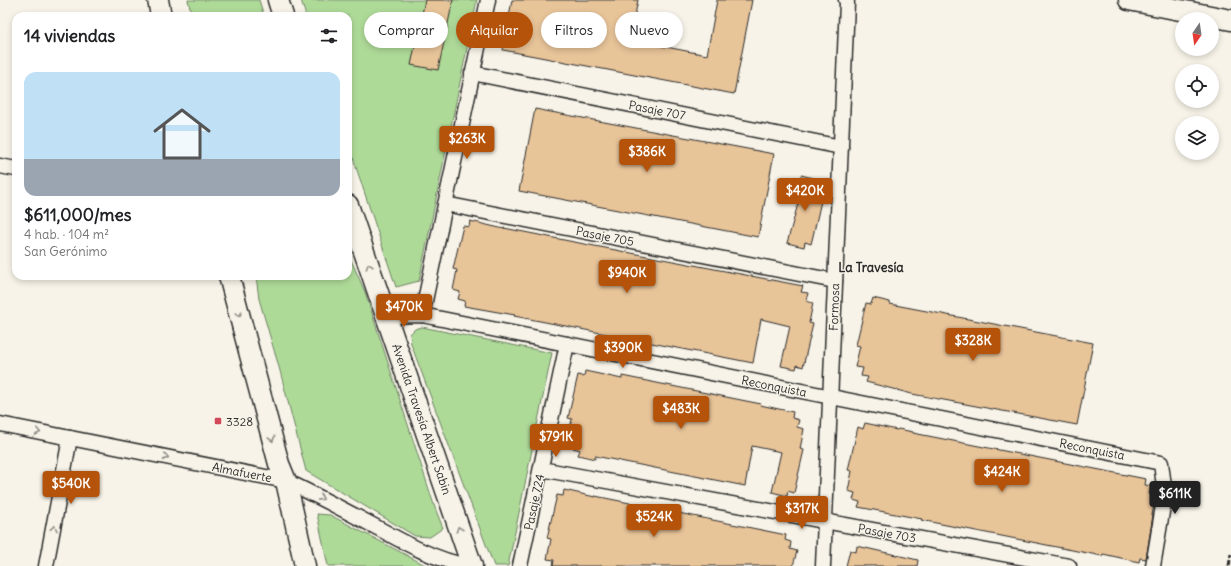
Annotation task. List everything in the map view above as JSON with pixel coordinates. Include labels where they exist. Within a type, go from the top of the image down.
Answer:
[{"type":"main road","points":[[158,0],[160,12]]},
{"type":"main road","points":[[278,0],[282,12]]},
{"type":"main road","points":[[1129,0],[1231,20]]},
{"type":"main road","name":"Avenida Travesía Albert Sabin","points":[[352,217],[472,566]]},
{"type":"main road","points":[[230,280],[279,464],[286,481],[305,566]]},
{"type":"street","points":[[422,315],[488,0]]},
{"type":"street","name":"Formosa","points":[[823,566],[826,522],[846,0]]},
{"type":"street","name":"Pasaje 707","points":[[472,73],[841,147]]},
{"type":"street","points":[[0,166],[12,168]]},
{"type":"street","name":"Pasaje 705","points":[[445,204],[835,281]]},
{"type":"street","name":"Reconquista","points":[[386,316],[422,315],[1161,463],[1165,494],[1153,566]]},
{"type":"street","name":"Pasaje 724","points":[[520,566],[567,344]]},
{"type":"street","name":"Almafuerte","points":[[0,424],[286,481],[312,493],[415,549],[446,561],[468,566]]},
{"type":"street","points":[[46,566],[70,438]]},
{"type":"street","name":"Pasaje 703","points":[[541,469],[1069,566]]},
{"type":"green space","points":[[188,0],[259,0],[263,12],[191,12]]},
{"type":"green space","points":[[301,0],[477,0],[475,12],[456,12],[456,48],[467,48],[419,281],[396,287],[352,155],[352,12],[305,12]]},
{"type":"green space","points":[[352,262],[365,292],[435,508],[443,528],[430,537],[415,536],[306,471],[279,367],[259,299],[257,280],[352,280]]},
{"type":"green space","points":[[422,327],[552,353],[508,566],[494,566],[411,344],[410,334],[415,329]]},
{"type":"green space","points":[[317,514],[330,515],[427,566],[328,566]]},
{"type":"building","points":[[425,0],[453,0],[448,23],[448,12],[422,12]]},
{"type":"building","points":[[512,0],[638,0],[636,12],[615,12],[615,48],[671,48],[707,55],[717,0],[752,0],[734,94],[503,50],[503,48],[533,48],[533,12],[510,12]]},
{"type":"building","points":[[415,48],[443,48],[438,70],[411,65]]},
{"type":"building","points":[[535,109],[774,154],[758,237],[519,191]]},
{"type":"building","points":[[801,175],[821,180],[816,200],[821,201],[811,244],[805,242],[804,247],[787,243],[798,204],[794,203]]},
{"type":"building","points":[[470,221],[504,229],[803,286],[801,292],[808,293],[806,301],[813,303],[809,323],[813,324],[803,367],[797,365],[796,369],[781,366],[790,326],[761,319],[753,363],[464,306],[465,301],[458,299],[460,292],[453,290],[457,270],[453,269],[463,226],[469,227]]},
{"type":"building","points":[[873,298],[890,302],[890,304],[1093,343],[1077,425],[912,394],[866,382],[868,377],[861,376],[863,368],[855,367],[860,346],[856,345],[866,303],[871,304]]},
{"type":"building","points":[[585,371],[622,379],[622,376],[761,404],[760,405],[793,412],[792,418],[799,420],[797,427],[804,429],[800,449],[804,450],[794,493],[788,491],[787,496],[772,492],[781,452],[752,446],[745,486],[595,456],[595,459],[578,455],[580,450],[573,448],[575,441],[568,439],[572,419],[568,418],[578,375],[584,377]]},
{"type":"building","points":[[865,423],[1146,479],[1145,485],[1151,486],[1149,494],[1156,495],[1146,559],[1140,558],[1139,562],[1103,554],[1102,556],[858,507],[860,502],[853,500],[855,493],[848,491],[852,471],[848,470],[858,427],[863,429]]},
{"type":"building","points":[[564,490],[786,535],[785,540],[791,542],[790,549],[797,551],[793,566],[553,566],[554,560],[547,559],[551,539],[547,538],[557,495],[563,496]]},
{"type":"building","points":[[857,546],[918,560],[917,566],[846,566],[850,550],[856,552]]},
{"type":"railway","points":[[1229,566],[1231,554]]},
{"type":"place","name":"3328","points":[[218,421]]},
{"type":"district","name":"La Travesía","points":[[871,267]]}]
